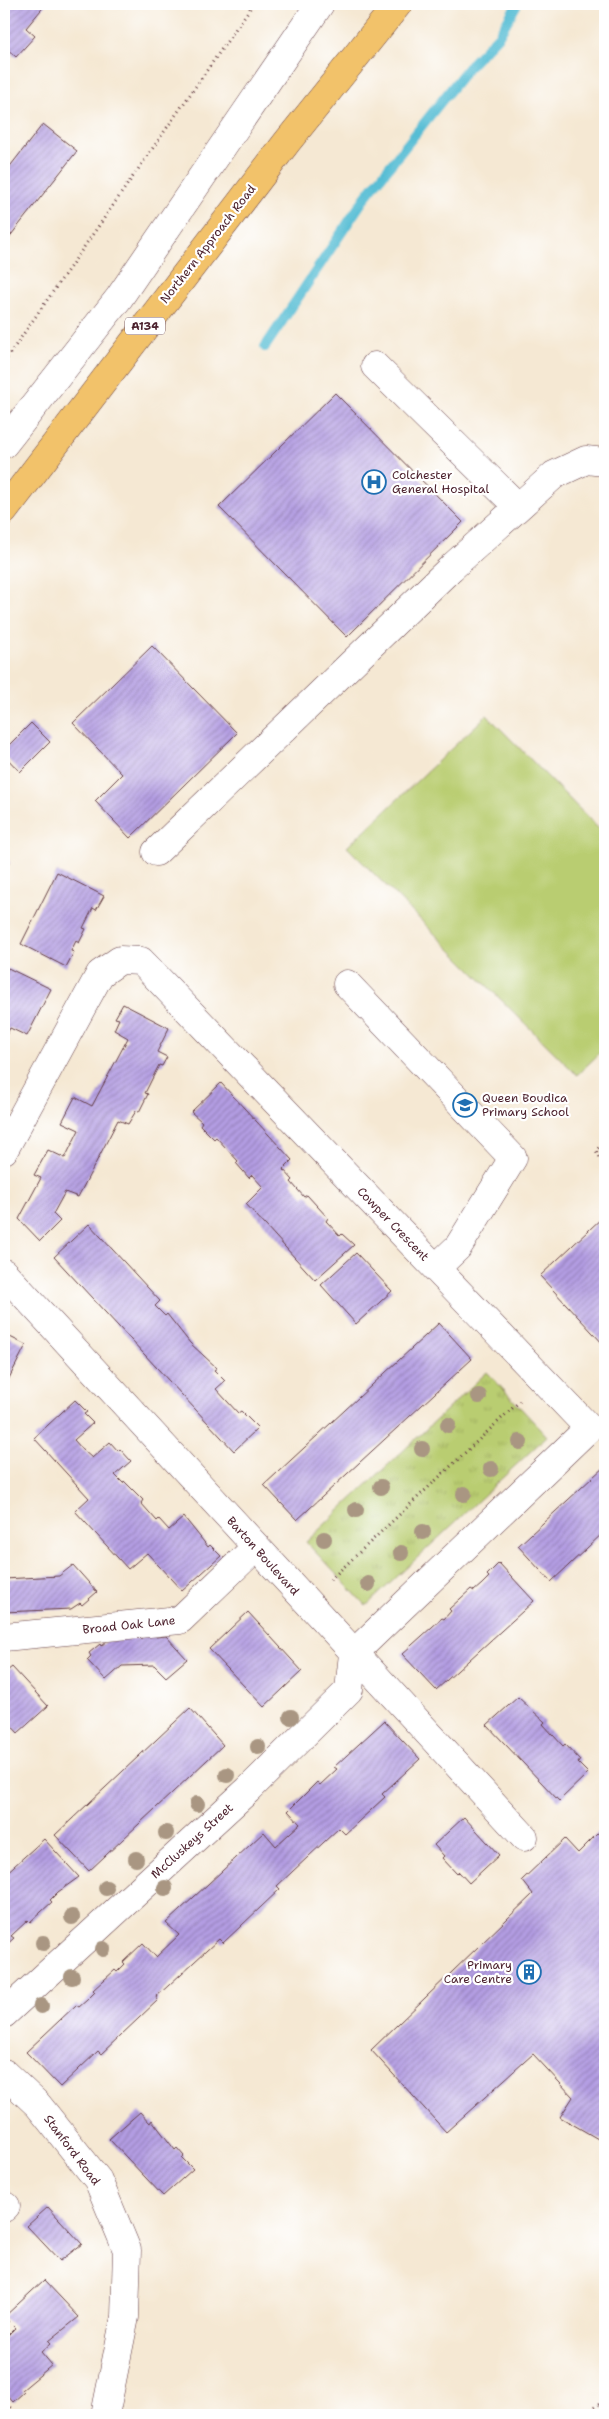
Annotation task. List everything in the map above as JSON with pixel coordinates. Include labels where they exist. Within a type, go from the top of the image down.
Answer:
[{"type":"main road","name":"Northern Approach Road","points":[[4,511],[287,142],[398,4]]},
{"type":"street","points":[[4,444],[120,298],[320,4]]},
{"type":"street","points":[[375,366],[518,507]]},
{"type":"street","points":[[156,852],[452,568],[554,475],[586,460],[605,462]]},
{"type":"street","name":"Cowper Crescent","points":[[4,1150],[100,974],[120,960],[141,961],[589,1428],[353,1654]]},
{"type":"street","points":[[347,984],[513,1158],[458,1247],[436,1268]]},
{"type":"street","name":"Barton Boulevard","points":[[4,1273],[353,1654],[524,1837]]},
{"type":"street","name":"Broad Oak Lane","points":[[4,1637],[180,1620],[256,1548]]},
{"type":"street","name":"McCluskeys Street","points":[[4,2014],[248,1790],[349,1690],[353,1654]]},
{"type":"street","name":"Stanford Road","points":[[4,2073],[38,2105],[98,2180],[127,2250],[125,2317],[105,2415]]},
{"type":"path","points":[[4,362],[253,4]]},
{"type":"path","points":[[605,1140],[596,1150],[605,1164]]},
{"type":"path","points":[[306,1603],[542,1379]]},
{"type":"path","points":[[4,2400],[18,2415]]},
{"type":"path","points":[[581,2415],[605,2403]]},
{"type":"green space","points":[[487,715],[605,835],[605,1048],[577,1075],[347,847]]},
{"type":"green space","points":[[487,1372],[547,1436],[366,1606],[306,1542]]},
{"type":"building","points":[[4,4],[46,4],[26,28],[35,36],[16,57],[4,46]]},
{"type":"building","points":[[43,124],[77,151],[4,244],[4,174]]},
{"type":"building","points":[[335,393],[463,522],[347,637],[219,507]]},
{"type":"building","points":[[152,646],[237,733],[130,838],[95,801],[122,774],[73,723]]},
{"type":"building","points":[[31,723],[50,742],[20,772],[4,755],[4,750]]},
{"type":"building","points":[[4,853],[10,863],[4,867]]},
{"type":"building","points":[[57,872],[104,896],[96,910],[93,908],[83,928],[86,929],[79,943],[76,941],[71,951],[74,952],[66,967],[21,944]]},
{"type":"building","points":[[8,968],[51,989],[27,1036],[10,1028],[4,1039],[4,977]]},
{"type":"building","points":[[123,1004],[169,1028],[157,1052],[167,1057],[162,1066],[159,1065],[145,1093],[148,1094],[139,1112],[136,1111],[128,1124],[118,1120],[78,1197],[65,1192],[53,1214],[60,1221],[40,1241],[19,1219],[41,1178],[34,1175],[48,1150],[65,1158],[79,1130],[62,1122],[75,1097],[92,1106],[128,1038],[114,1030],[119,1019],[115,1018]]},
{"type":"building","points":[[221,1083],[292,1160],[283,1169],[293,1180],[291,1182],[304,1197],[307,1195],[328,1218],[326,1221],[340,1236],[342,1234],[354,1245],[315,1280],[246,1204],[263,1187],[252,1175],[249,1178],[236,1163],[238,1161],[216,1137],[214,1139],[200,1125],[202,1122],[191,1112]]},
{"type":"building","points":[[605,1215],[605,1346],[540,1276]]},
{"type":"building","points":[[89,1224],[160,1301],[155,1306],[165,1316],[167,1314],[190,1343],[217,1368],[214,1370],[225,1381],[216,1389],[238,1413],[241,1411],[258,1428],[234,1451],[54,1257]]},
{"type":"building","points":[[356,1253],[392,1291],[356,1324],[321,1285]]},
{"type":"building","points":[[439,1323],[472,1359],[297,1520],[264,1485]]},
{"type":"building","points":[[4,1334],[26,1345],[4,1388]]},
{"type":"building","points":[[75,1400],[87,1412],[84,1414],[93,1423],[74,1440],[83,1450],[92,1458],[110,1442],[118,1451],[120,1449],[131,1461],[115,1475],[123,1483],[124,1481],[143,1500],[141,1503],[157,1521],[159,1519],[169,1530],[184,1517],[208,1547],[210,1545],[221,1556],[182,1591],[147,1553],[128,1569],[75,1511],[89,1498],[34,1438]]},
{"type":"building","points":[[605,1466],[605,1531],[551,1582],[518,1546]]},
{"type":"building","points":[[499,1563],[534,1601],[436,1690],[402,1654],[442,1618],[444,1619],[451,1611],[449,1609],[471,1589],[474,1591],[482,1584],[489,1577],[487,1575]]},
{"type":"building","points":[[73,1565],[97,1592],[82,1605],[80,1603],[71,1609],[4,1612],[4,1579],[59,1576]]},
{"type":"building","points":[[248,1612],[302,1671],[264,1707],[209,1649]]},
{"type":"building","points":[[156,1634],[156,1637],[166,1636],[187,1659],[166,1677],[154,1665],[122,1666],[106,1680],[87,1660],[91,1656],[89,1653],[109,1639],[142,1638],[142,1635]]},
{"type":"building","points":[[4,1667],[7,1671],[12,1667],[48,1706],[18,1733],[8,1722],[5,1724],[4,1722]]},
{"type":"building","points":[[518,1697],[545,1722],[543,1724],[563,1746],[565,1744],[580,1760],[578,1763],[588,1773],[559,1801],[487,1725]]},
{"type":"building","points":[[190,1708],[223,1745],[89,1871],[55,1835]]},
{"type":"building","points":[[384,1721],[420,1759],[382,1794],[385,1797],[345,1834],[339,1828],[277,1886],[280,1889],[223,1943],[219,1939],[156,1997],[158,2000],[101,2054],[98,2051],[60,2087],[26,2052],[76,2005],[79,2007],[87,2000],[95,1992],[93,1990],[115,1970],[117,1972],[125,1964],[123,1962],[143,1943],[156,1957],[179,1935],[166,1923],[264,1832],[276,1846],[300,1824],[288,1811],[317,1782],[320,1785],[337,1769],[334,1767]]},
{"type":"building","points":[[464,1817],[499,1855],[469,1883],[459,1872],[457,1874],[442,1858],[444,1856],[434,1845]]},
{"type":"building","name":"Primary Care Centre","points":[[605,1826],[605,2143],[560,2117],[573,2097],[533,2054],[446,2132],[371,2050],[533,1894],[522,1880],[565,1839],[578,1853]]},
{"type":"building","points":[[44,1839],[79,1877],[58,1892],[50,1900],[52,1902],[30,1922],[28,1920],[11,1936],[14,1938],[4,1947],[4,1875]]},
{"type":"building","points":[[140,2112],[150,2123],[152,2120],[175,2150],[177,2148],[184,2156],[182,2158],[193,2169],[163,2196],[109,2139]]},
{"type":"building","points":[[48,2207],[82,2244],[60,2261],[27,2226]]},
{"type":"building","points":[[44,2280],[79,2317],[49,2341],[51,2343],[41,2352],[52,2365],[22,2390],[24,2392],[13,2402],[4,2392],[4,2339],[15,2328],[4,2317]]},
{"type":"building","points":[[4,2407],[11,2415],[4,2415]]},
{"type":"waterway","points":[[265,347],[366,196],[471,64],[499,35],[517,4]]},
{"type":"place","name":"Colchester General Hospital","points":[[374,482]]},
{"type":"place","name":"Queen Boudica Primary School","points":[[465,1105]]},
{"type":"place","name":"Primary Care Centre","points":[[529,1972]]}]
